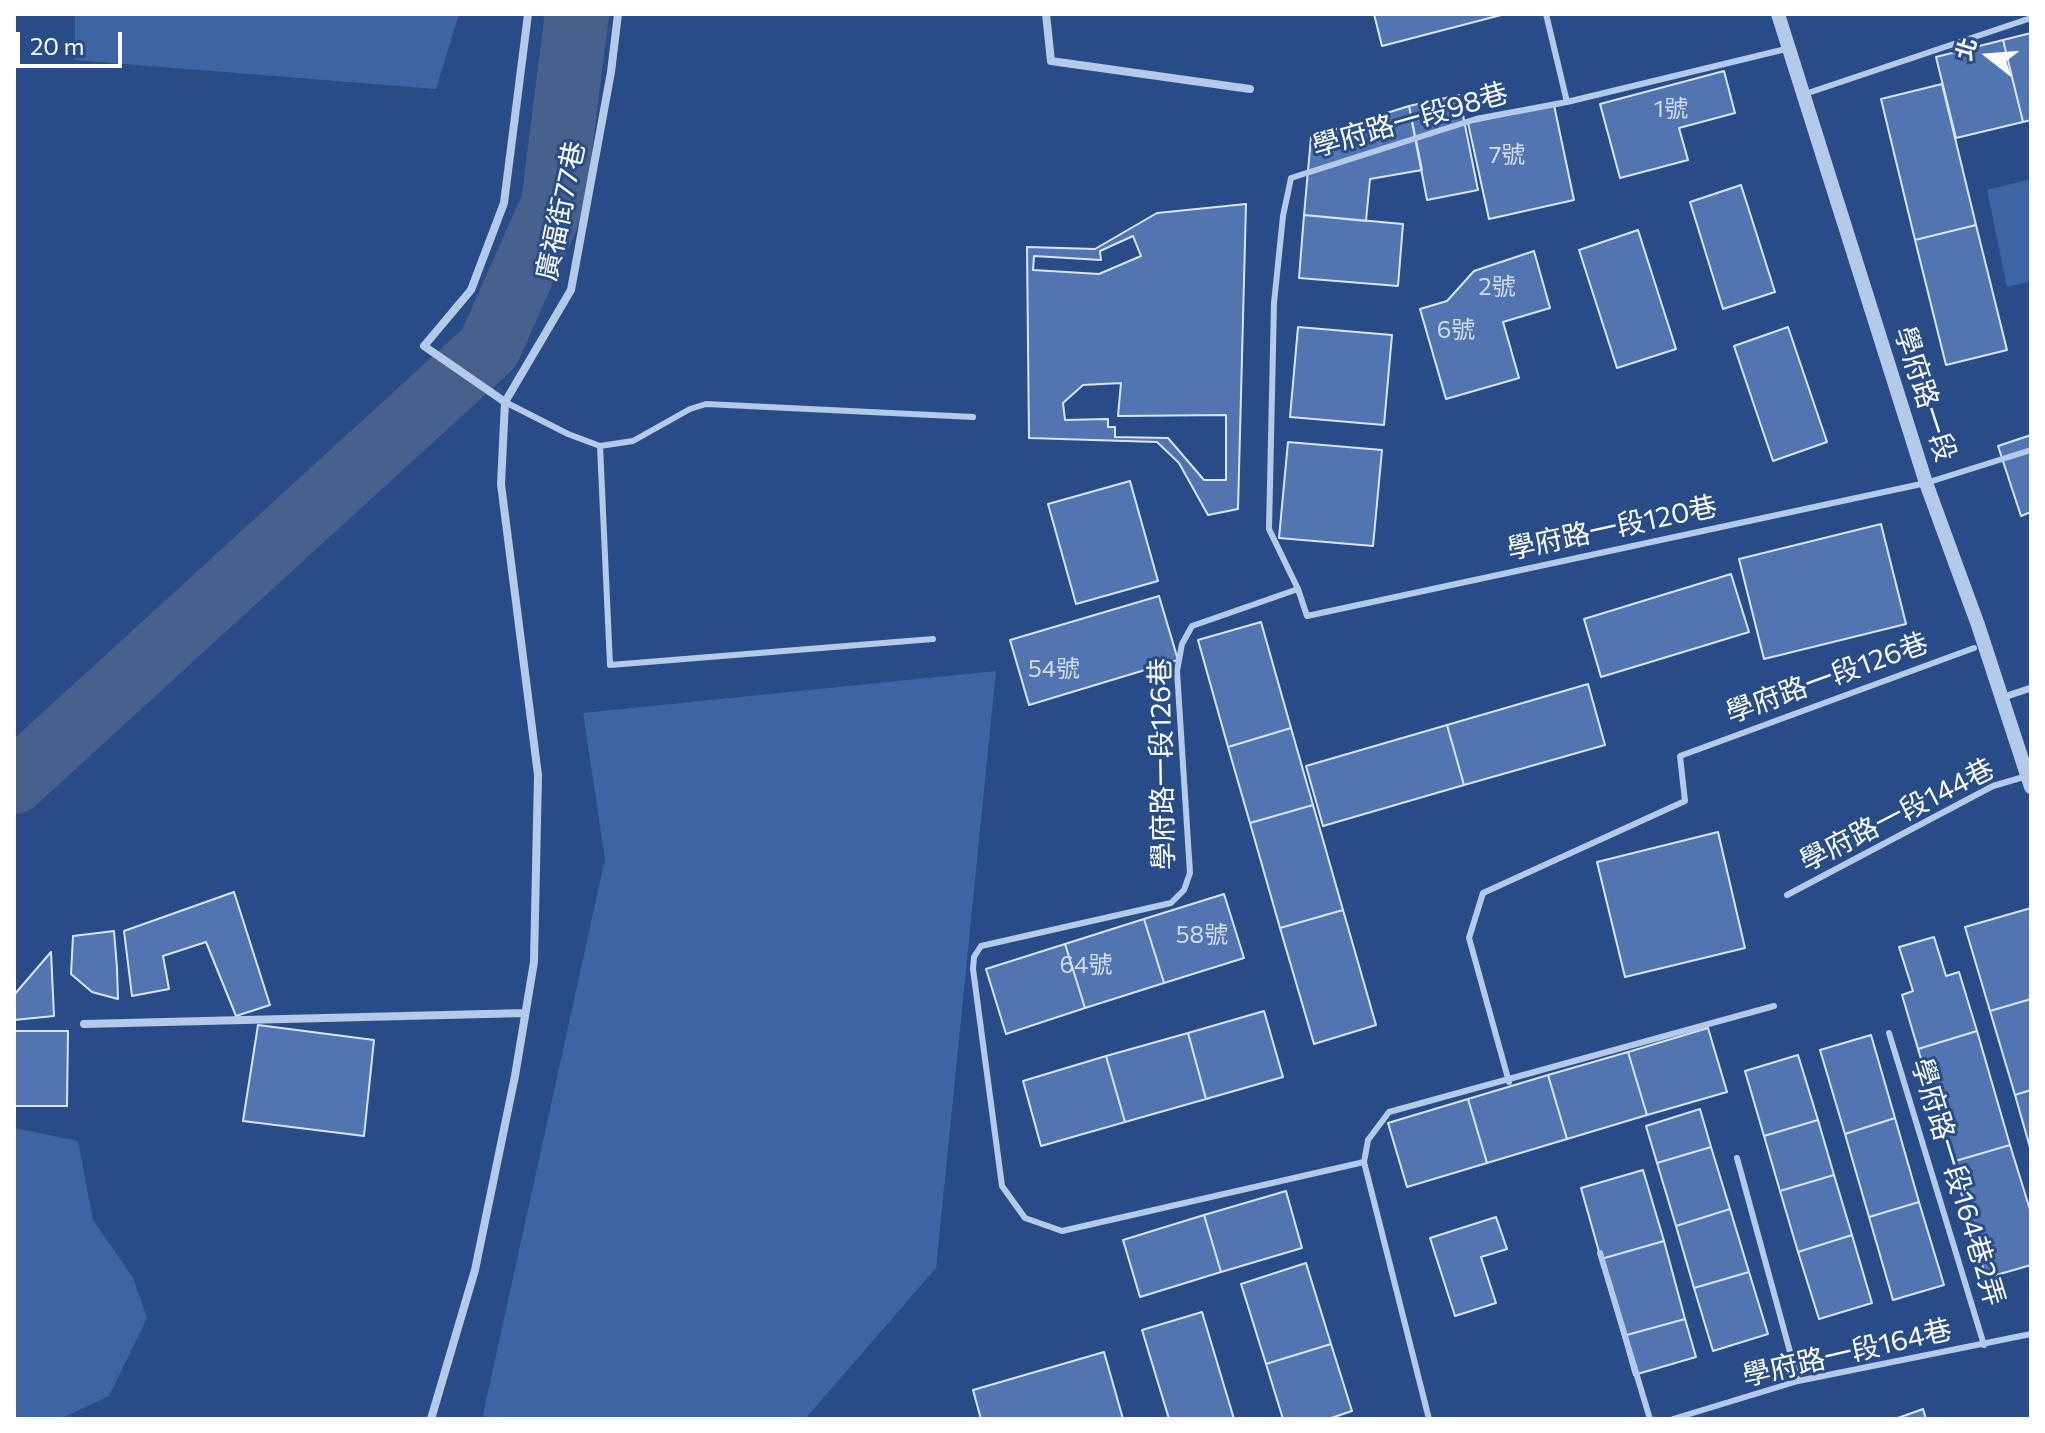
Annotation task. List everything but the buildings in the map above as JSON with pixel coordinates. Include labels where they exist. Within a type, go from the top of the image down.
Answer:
[{"type":"street","name":"廣福街77巷","points":[[528,14],[504,203],[471,290],[424,346],[505,402],[571,290],[611,72],[618,14]]},
{"type":"street","points":[[1046,14],[1051,61],[1250,89]]},
{"type":"street","name":"學府路一段","points":[[1778,14],[1926,483],[2029,782]]},
{"type":"street","points":[[431,1419],[475,1270],[534,962],[538,775],[501,484],[505,402]]},
{"type":"street","points":[[2001,698],[2031,688]]},
{"type":"street","points":[[84,1024],[525,1013]]},
{"type":"lane","points":[[1546,14],[1567,102]]},
{"type":"lane","points":[[1805,94],[2031,18]]},
{"type":"lane","name":"學府路一段98巷","points":[[1307,616],[1298,589],[1269,529],[1274,303],[1283,216],[1291,178],[1476,119],[1567,102],[1790,48]]},
{"type":"lane","points":[[505,402],[568,434],[600,446],[633,441],[690,409],[706,404],[973,417]]},
{"type":"lane","points":[[600,446],[610,665],[933,639]]},
{"type":"lane","name":"學府路一段120巷","points":[[1307,616],[1926,483],[2031,450]]},
{"type":"lane","name":"學府路一段126巷","points":[[1298,589],[1192,626],[1182,644],[1177,671],[1190,873],[1184,890],[1171,903],[981,946],[974,957],[973,969],[1002,1186],[1025,1218],[1062,1231],[1364,1162]]},
{"type":"lane","name":"學府路一段126巷","points":[[1509,1082],[1469,938],[1483,893],[1685,801],[1680,756],[1974,648]]},
{"type":"lane","name":"學府路一段144巷","points":[[1787,895],[1993,786],[2029,782]]},
{"type":"lane","points":[[1429,1419],[1364,1162],[1368,1140],[1389,1112],[1509,1082],[1774,1006]]},
{"type":"lane","name":"學府路一段164巷2弄","points":[[1889,1033],[1984,1345]]},
{"type":"lane","points":[[1737,1158],[1798,1381]]},
{"type":"lane","points":[[1600,1253],[1650,1419]]},
{"type":"lane","name":"學府路一段164巷","points":[[1673,1419],[1798,1381],[2031,1334]]},
{"type":"shaded area","points":[[75,14],[459,14],[436,89],[75,60]]},
{"type":"shaded area","points":[[2031,179],[2031,281],[2007,287],[1987,190]]},
{"type":"shaded area","points":[[996,671],[936,1268],[805,1419],[482,1419],[605,859],[583,713]]},
{"type":"shaded area","points":[[14,1128],[78,1141],[93,1220],[133,1278],[147,1318],[109,1396],[60,1419],[14,1419]]},
{"type":"waterway","points":[[14,782],[489,348],[553,204],[577,14]]}]
